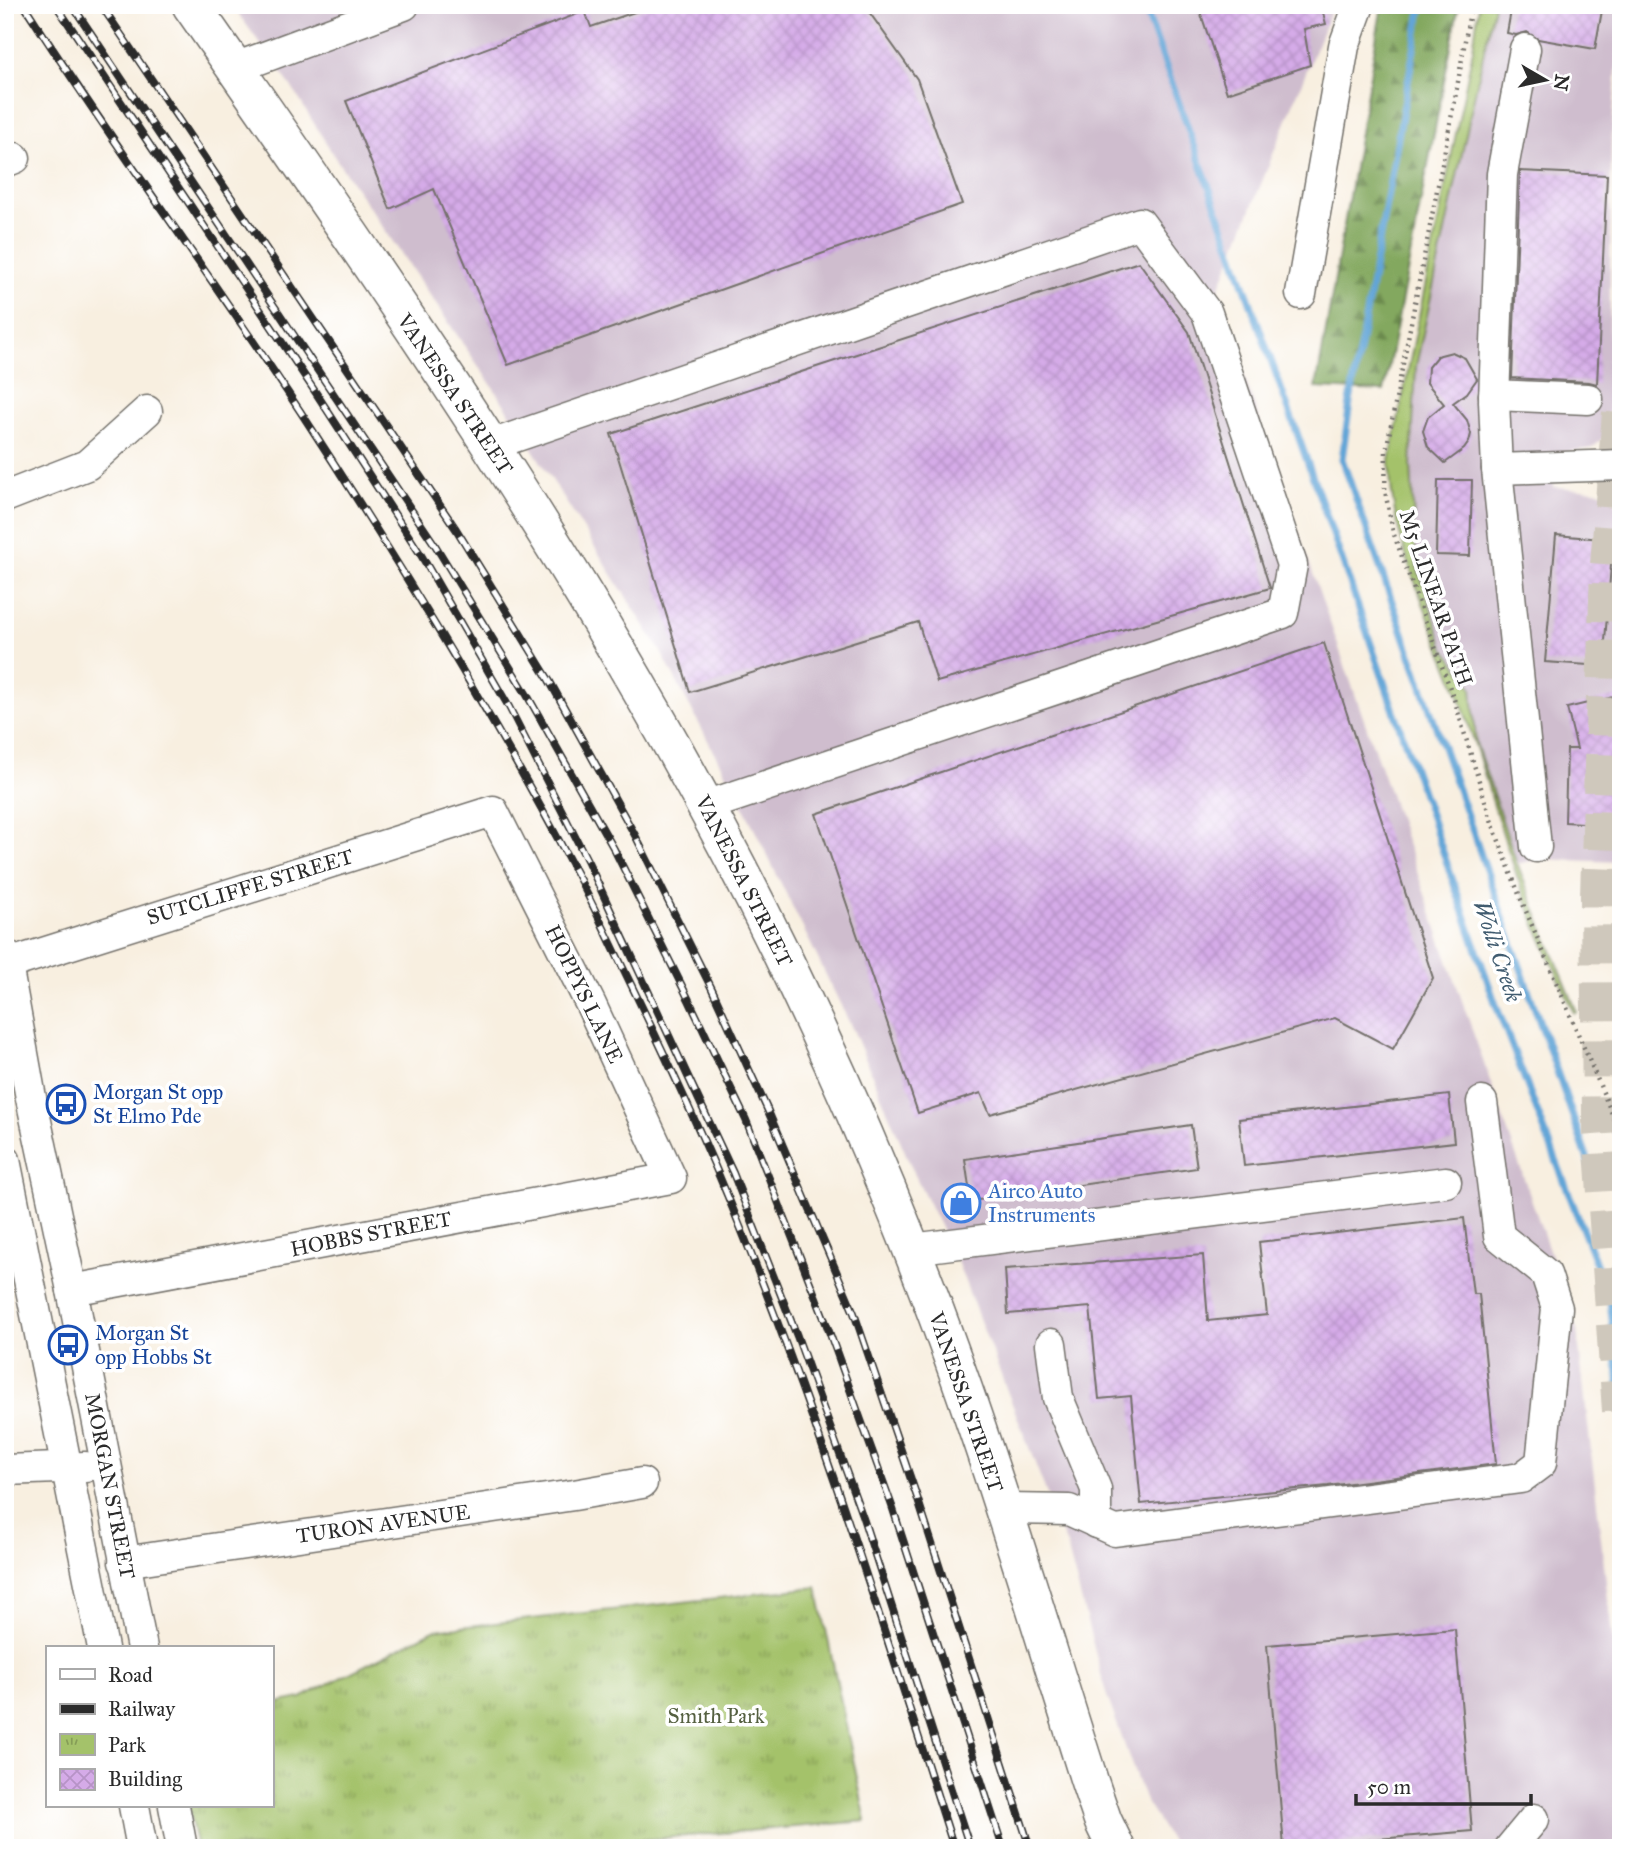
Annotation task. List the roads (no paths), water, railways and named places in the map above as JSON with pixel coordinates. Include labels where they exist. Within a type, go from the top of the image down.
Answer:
[{"type":"main road","name":"VANESSA STREET","points":[[191,5],[491,445],[609,632],[706,806],[817,1029],[912,1249],[971,1412],[1090,1783],[1116,1848]]},
{"type":"street","points":[[235,68],[404,5]]},
{"type":"street","points":[[1301,294],[1344,46],[1359,5]]},
{"type":"street","points":[[1525,48],[1502,174],[1494,395],[1497,469],[1536,847]]},
{"type":"street","points":[[491,445],[1140,223],[1207,313],[1292,565],[1283,613],[706,806]]},
{"type":"street","points":[[1494,395],[1588,399]]},
{"type":"street","points":[[5,497],[87,465],[147,411]]},
{"type":"street","points":[[1497,469],[1621,465]]},
{"type":"street","name":"SUTCLIFFE STREET","points":[[6,961],[493,811]]},
{"type":"street","name":"HOPPYS LANE","points":[[493,811],[591,1005],[671,1178]]},
{"type":"street","name":"MORGAN STREET","points":[[6,961],[18,1098],[72,1290],[142,1646]]},
{"type":"street","points":[[1003,1510],[1069,1510],[1115,1531],[1521,1478],[1541,1463],[1557,1308],[1546,1274],[1499,1236],[1482,1101]]},
{"type":"street","points":[[5,1160],[103,1646]]},
{"type":"street","name":"HOBBS STREET","points":[[72,1290],[671,1178]]},
{"type":"street","points":[[912,1249],[1446,1182]]},
{"type":"street","points":[[1051,1344],[1058,1398],[1096,1489],[1096,1522]]},
{"type":"street","points":[[5,1470],[68,1469],[105,1465]]},
{"type":"street","name":"TURON AVENUE","points":[[124,1562],[642,1483]]},
{"type":"street","points":[[134,1808],[142,1848]]},
{"type":"street","points":[[174,1808],[182,1848]]},
{"type":"street","points":[[1510,1848],[1534,1819]]},
{"type":"waterway","name":"Wolli Creek","points":[[1144,5],[1326,514],[1496,1005],[1610,1300],[1621,1401]]},
{"type":"waterway","points":[[1422,5],[1342,459],[1593,1174]]},
{"type":"tunnel","points":[[1621,413],[1609,565],[1599,896],[1601,1120],[1621,1411]]},
{"type":"railway","points":[[24,5],[266,360],[372,523],[476,693],[586,892],[685,1099],[754,1260],[844,1510],[954,1848]]},
{"type":"railway","points":[[56,5],[421,555],[509,707],[588,862],[733,1173],[797,1336],[863,1518],[970,1848]]},
{"type":"railway","points":[[72,5],[435,545],[527,695],[614,849],[746,1120],[826,1323],[892,1506],[1003,1848]]},
{"type":"railway","points":[[101,5],[456,529],[549,680],[636,837],[712,989],[768,1111],[854,1313],[917,1497],[1030,1848]]},
{"type":"place","name":"Morgan St opp St Elmo Pde","points":[[66,1104]]},
{"type":"place","name":"Airco Auto Instruments","points":[[961,1203]]},
{"type":"place","name":"Morgan St opp Hobbs St","points":[[68,1345]]},
{"type":"park label","name":"Smith Park","points":[[716,1716]]}]
